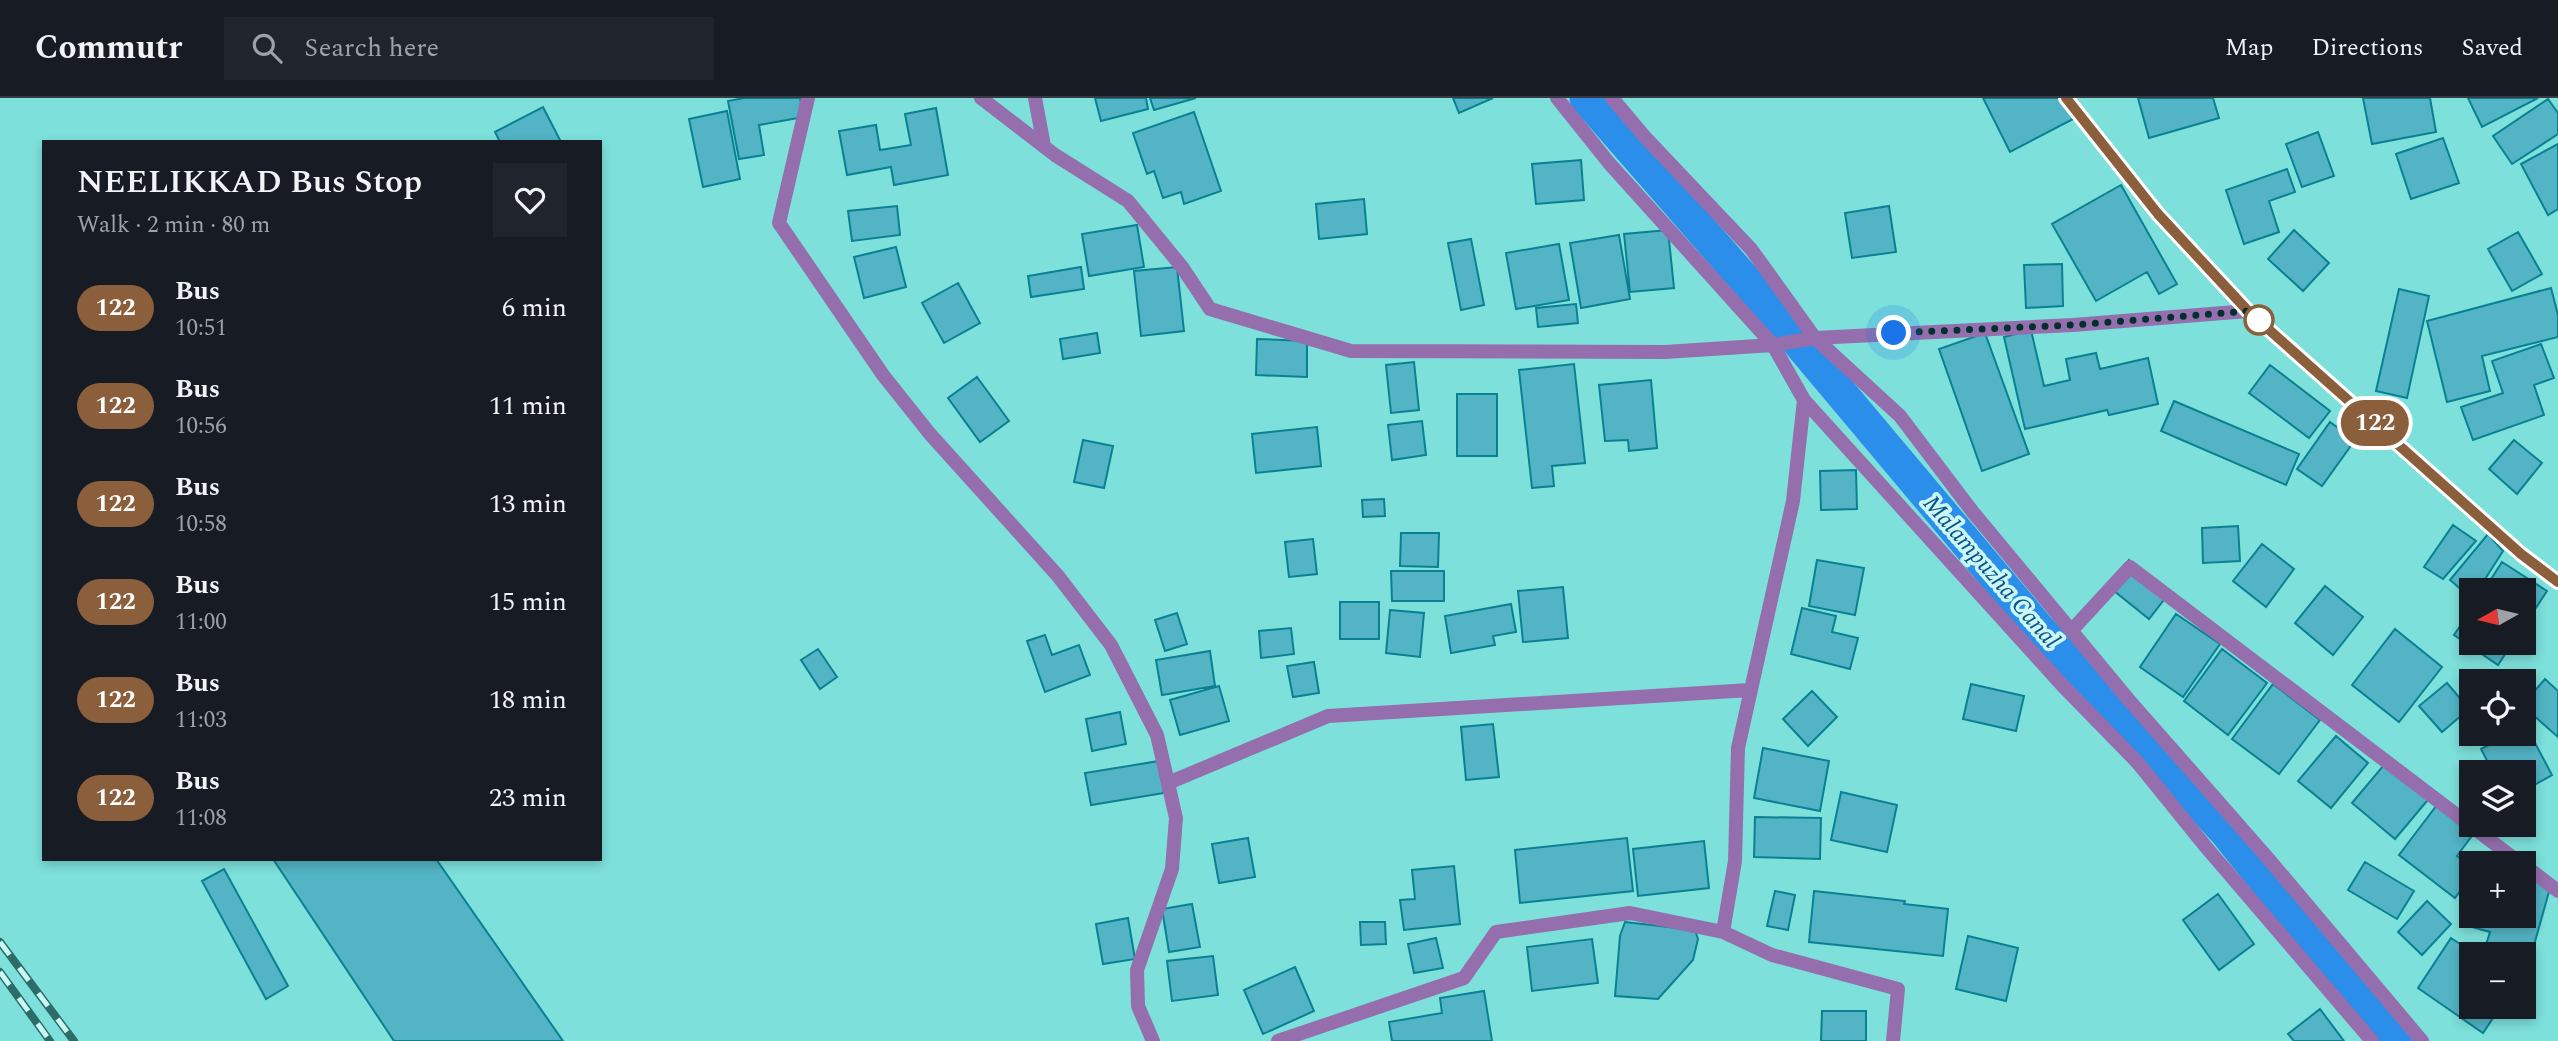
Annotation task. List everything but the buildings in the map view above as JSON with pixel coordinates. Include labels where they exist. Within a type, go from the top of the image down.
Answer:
[{"type":"main road","points":[[2066,98],[2158,214],[2248,311],[2521,554],[2558,582]]},
{"type":"street","points":[[808,98],[779,223],[883,375],[930,434],[1058,576],[1111,645],[1157,735],[1176,818],[1172,869],[1137,970],[1138,1006],[1153,1041]]},
{"type":"street","points":[[981,98],[1044,145],[1128,201],[1182,267],[1210,309],[1351,351],[1665,352],[1773,345],[1815,338],[2073,325],[2248,311]]},
{"type":"street","points":[[1035,98],[1044,145]]},
{"type":"street","points":[[1557,98],[1609,163],[1773,345],[1804,400],[2063,686],[2138,763],[2206,848],[2279,929],[2364,1038]]},
{"type":"street","points":[[1612,98],[1644,136],[1751,249],[1815,338],[1900,416],[1972,511],[2071,630],[2422,1041]]},
{"type":"street","points":[[1723,932],[1735,860],[1738,748],[1793,502],[1804,400]]},
{"type":"street","points":[[2071,630],[2130,567],[2505,851]]},
{"type":"street","points":[[1168,783],[1328,716],[1750,690]]},
{"type":"street","points":[[2536,874],[2558,891]]},
{"type":"street","points":[[1278,1041],[1464,978],[1496,932],[1630,913],[1723,932],[1772,955],[1898,989],[1893,1041]]},
{"type":"waterway","name":"Malampuzha Canal","points":[[1586,98],[1767,305],[2039,629],[2225,831],[2306,932],[2401,1041]]},
{"type":"railway","points":[[0,942],[74,1041]]},
{"type":"railway","points":[[0,972],[50,1041]]},
{"type":"bus line","name":"122","points":[[2066,98],[2158,214],[2248,311],[2521,554],[2558,582]]},
{"type":"route","points":[[1894,333],[2073,325],[2248,311],[2266,326],[2259,320]]}]
